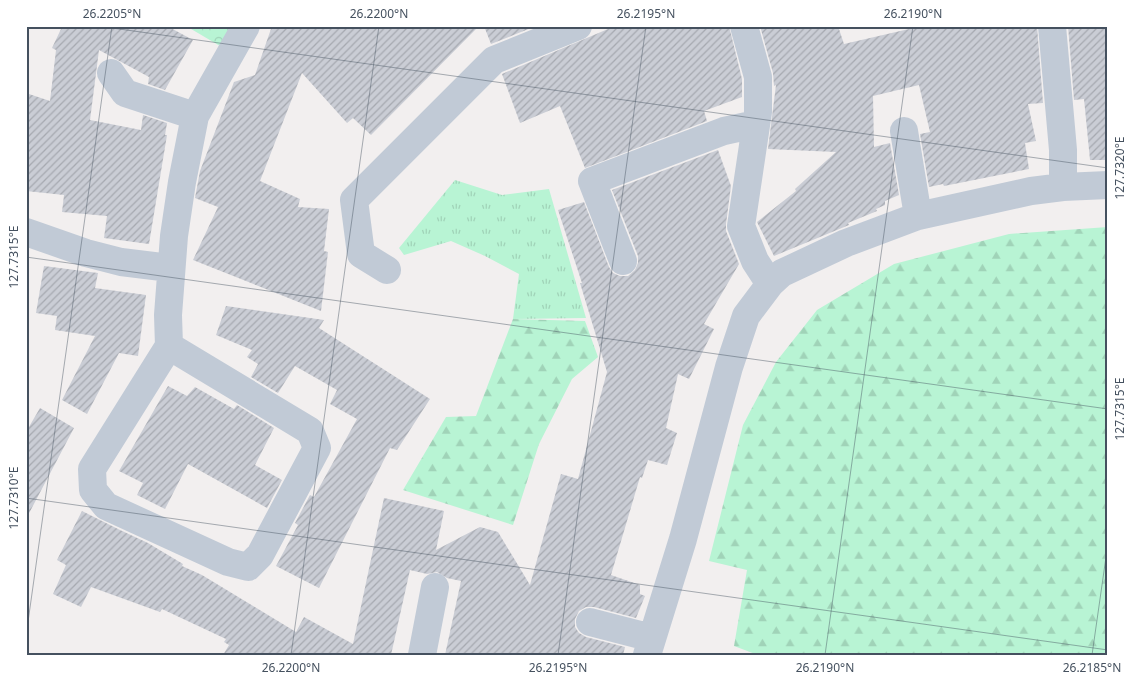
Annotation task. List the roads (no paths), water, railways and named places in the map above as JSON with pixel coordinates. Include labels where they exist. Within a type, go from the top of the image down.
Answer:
[{"type":"street","points":[[169,346],[310,431],[317,448],[260,555],[248,567],[228,562],[106,506],[93,490],[92,469],[169,346],[170,268],[182,182],[195,116],[246,26]]},
{"type":"street","points":[[387,270],[361,254],[354,200],[494,60],[578,26]]},
{"type":"street","points":[[744,26],[758,77],[758,112],[741,226],[755,261],[770,284]]},
{"type":"street","points":[[1052,26],[1062,150],[1063,187]]},
{"type":"street","points":[[111,73],[125,93],[195,116]]},
{"type":"street","points":[[623,261],[592,181],[724,131],[756,124]]},
{"type":"street","points":[[904,131],[918,216]]},
{"type":"street","points":[[590,622],[649,646],[683,539],[728,367],[746,316],[770,284],[782,273],[838,247],[918,216],[1030,192],[1063,187],[1108,185]]},
{"type":"street","points":[[26,232],[86,253],[121,262],[170,268]]},
{"type":"street","points":[[422,655],[435,587]]}]
